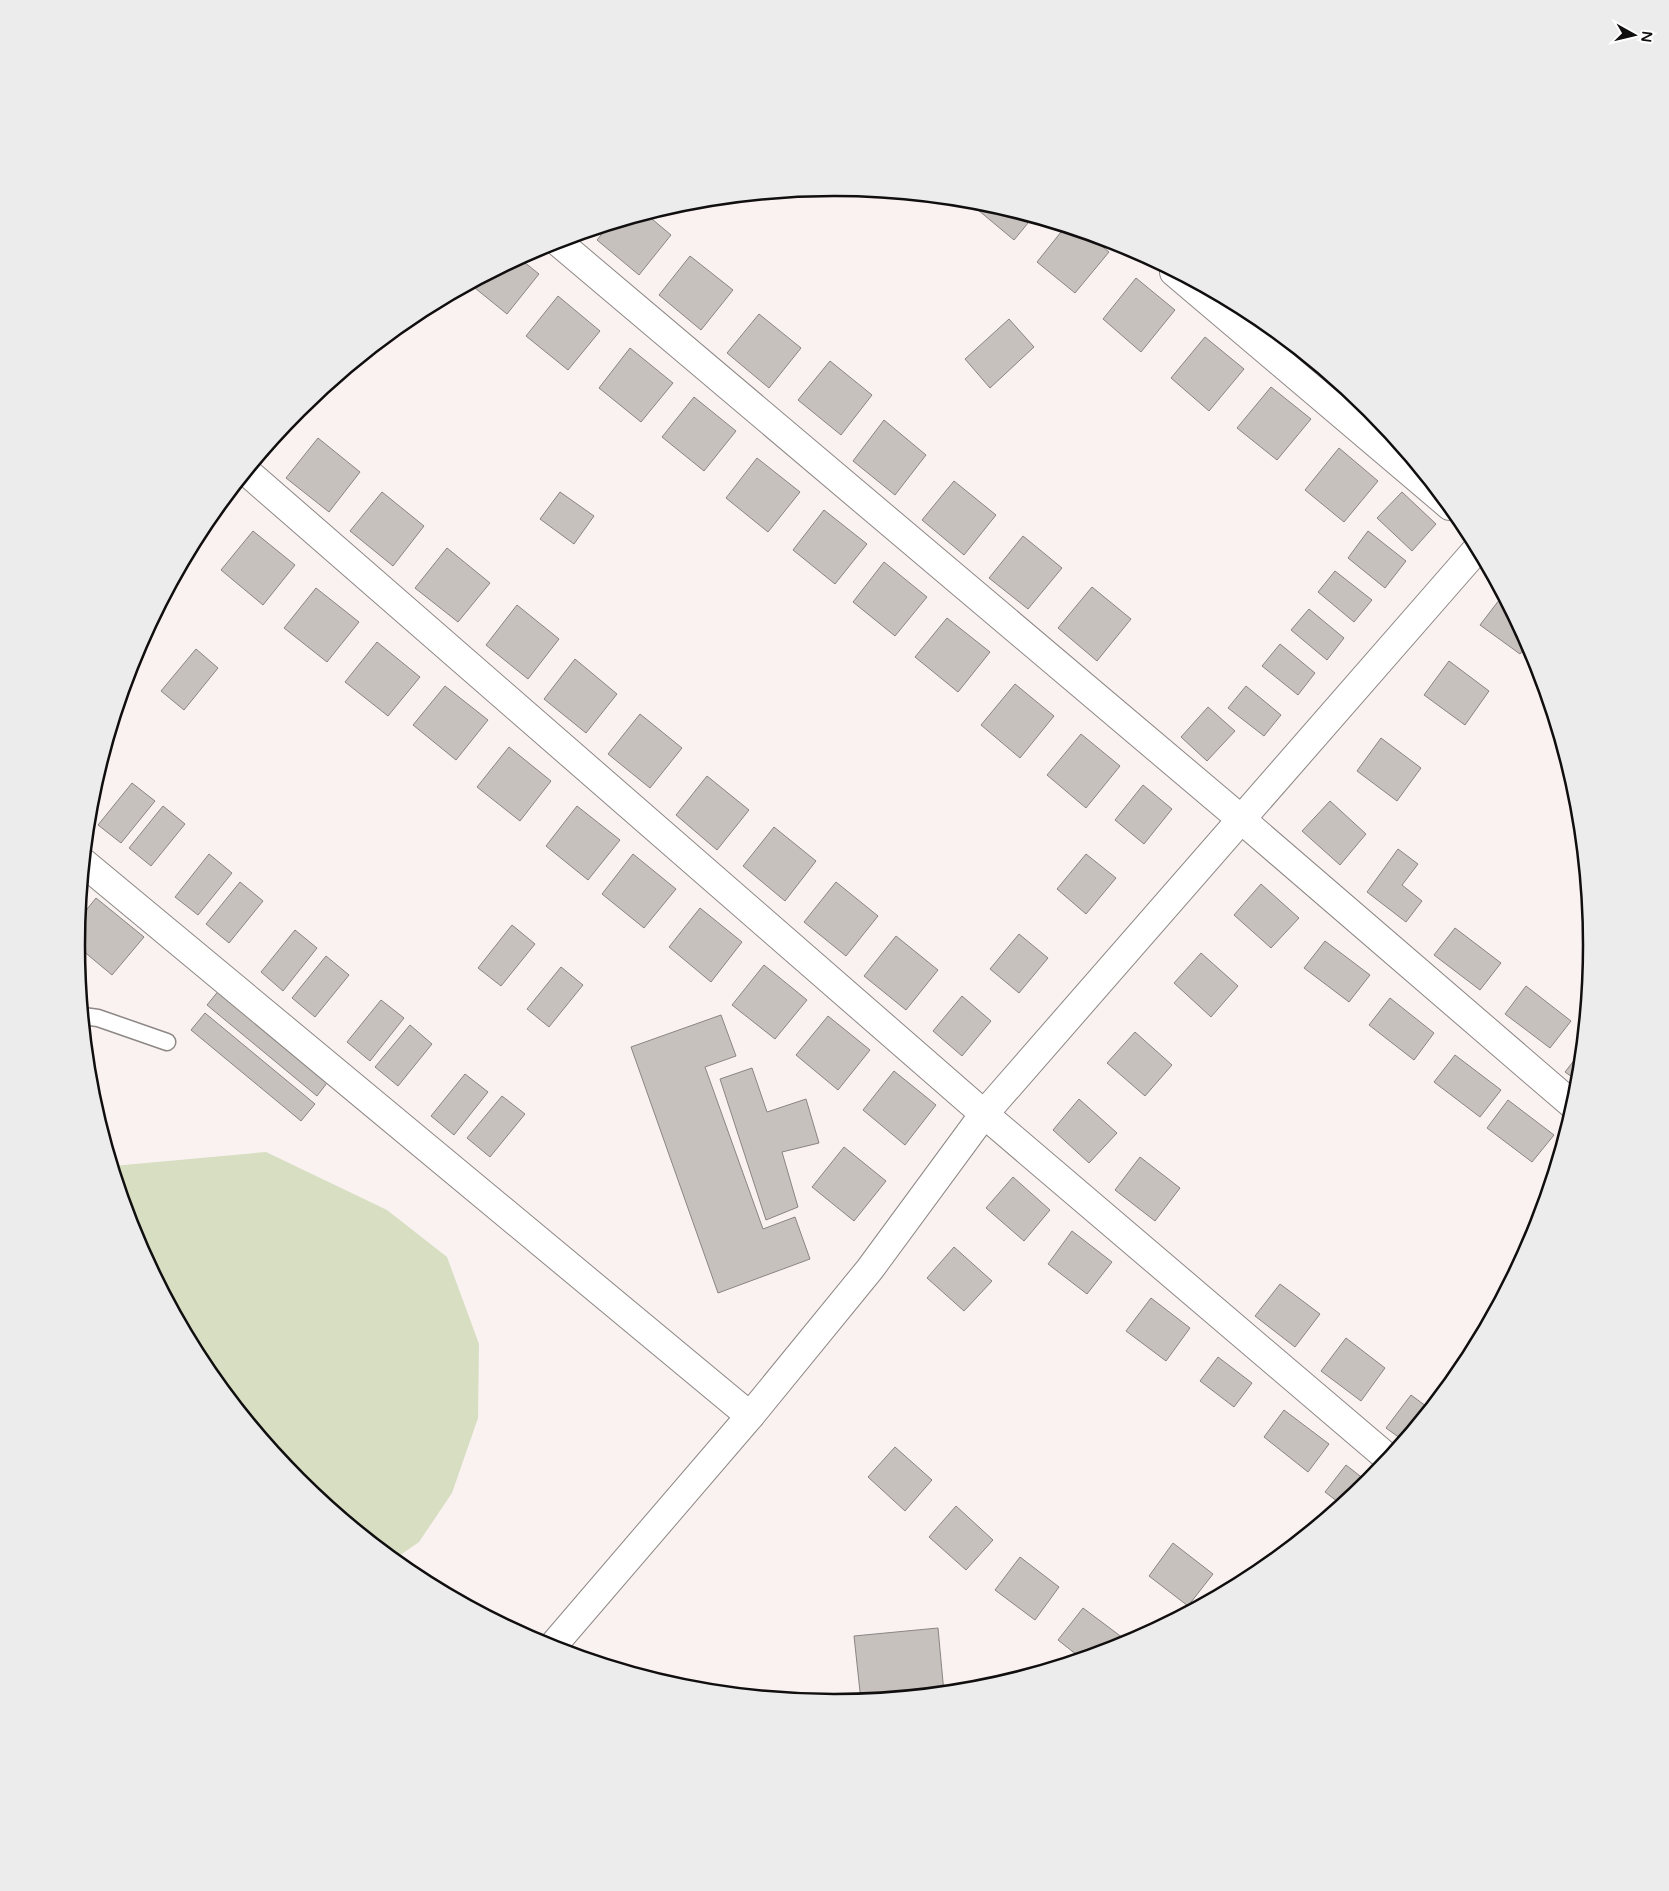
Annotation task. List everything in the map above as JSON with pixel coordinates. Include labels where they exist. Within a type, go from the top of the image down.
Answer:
[{"type":"street","points":[[564,247],[1242,820],[1568,1101]]},
{"type":"street","points":[[1191,286],[1427,486]]},
{"type":"street","points":[[251,476],[984,1114],[1384,1455]]},
{"type":"street","points":[[557,1641],[750,1416],[870,1269],[984,1114],[1473,554]]},
{"type":"street","points":[[89,867],[750,1416]]},
{"type":"lane","points":[[89,1017],[98,1018],[167,1042]]},
{"type":"green space","points":[[266,1152],[387,1210],[447,1257],[479,1344],[478,1418],[452,1493],[419,1542],[399,1556],[378,1540],[340,1509],[305,1475],[271,1440],[240,1402],[211,1362],[185,1320],[162,1277],[142,1232],[119,1165]]},
{"type":"building","points":[[977,209],[1029,222],[1014,240]]},
{"type":"building","points":[[652,219],[671,235],[639,275],[597,240],[602,234]]},
{"type":"building","points":[[1061,232],[1101,246],[1109,252],[1075,293],[1037,262]]},
{"type":"building","points":[[690,256],[733,290],[701,330],[659,295]]},
{"type":"building","points":[[525,263],[539,274],[507,314],[475,288]]},
{"type":"building","points":[[1136,278],[1175,310],[1141,352],[1103,319]]},
{"type":"building","points":[[558,296],[600,331],[568,370],[526,336]]},
{"type":"building","points":[[759,314],[801,348],[769,388],[727,353]]},
{"type":"building","points":[[1009,319],[1034,347],[990,388],[965,359]]},
{"type":"building","points":[[1205,337],[1244,369],[1209,411],[1171,378]]},
{"type":"building","points":[[630,348],[673,383],[641,422],[599,388]]},
{"type":"building","points":[[830,361],[872,395],[841,435],[798,400]]},
{"type":"building","points":[[1271,387],[1311,419],[1277,460],[1237,428]]},
{"type":"building","points":[[694,397],[736,431],[704,471],[662,437]]},
{"type":"building","points":[[884,420],[926,455],[895,495],[853,461]]},
{"type":"building","points":[[318,438],[360,472],[329,512],[286,478]]},
{"type":"building","points":[[1339,448],[1378,481],[1344,522],[1305,490]]},
{"type":"building","points":[[757,458],[800,492],[768,532],[726,498]]},
{"type":"building","points":[[954,481],[996,515],[964,555],[922,520]]},
{"type":"building","points":[[382,492],[424,526],[393,566],[350,531]]},
{"type":"building","points":[[560,492],[594,516],[574,544],[540,519]]},
{"type":"building","points":[[1402,492],[1436,524],[1412,551],[1377,518]]},
{"type":"building","points":[[824,510],[867,544],[835,584],[793,550]]},
{"type":"building","points":[[253,531],[295,565],[263,605],[221,570]]},
{"type":"building","points":[[1368,531],[1406,561],[1385,588],[1348,558]]},
{"type":"building","points":[[1023,536],[1062,568],[1028,609],[989,578]]},
{"type":"building","points":[[447,548],[490,583],[458,622],[415,588]]},
{"type":"building","points":[[884,562],[927,597],[895,636],[853,602]]},
{"type":"building","points":[[1335,571],[1372,600],[1354,622],[1318,592]]},
{"type":"building","points":[[1092,587],[1131,619],[1097,661],[1058,628]]},
{"type":"building","points":[[316,588],[359,622],[327,662],[284,628]]},
{"type":"building","points":[[1499,600],[1523,650],[1520,654],[1480,625]]},
{"type":"building","points":[[517,605],[559,639],[528,679],[486,645]]},
{"type":"building","points":[[1309,609],[1344,638],[1327,660],[1291,630]]},
{"type":"building","points":[[947,618],[990,652],[958,692],[915,657]]},
{"type":"building","points":[[377,642],[420,677],[388,716],[345,682]]},
{"type":"building","points":[[1280,644],[1315,673],[1298,695],[1262,666]]},
{"type":"building","points":[[196,649],[218,668],[184,710],[161,691]]},
{"type":"building","points":[[575,659],[617,694],[586,733],[544,699]]},
{"type":"building","points":[[1449,661],[1489,691],[1465,725],[1424,695]]},
{"type":"building","points":[[1015,684],[1054,716],[1020,758],[981,725]]},
{"type":"building","points":[[445,686],[488,720],[456,760],[413,725]]},
{"type":"building","points":[[1246,686],[1281,715],[1264,736],[1228,708]]},
{"type":"building","points":[[1208,707],[1235,731],[1207,761],[1181,737]]},
{"type":"building","points":[[640,714],[682,748],[650,788],[608,754]]},
{"type":"building","points":[[1081,734],[1120,766],[1086,808],[1047,775]]},
{"type":"building","points":[[1381,738],[1421,768],[1397,801],[1357,771]]},
{"type":"building","points":[[509,747],[551,781],[520,821],[477,787]]},
{"type":"building","points":[[707,776],[749,810],[717,850],[676,815]]},
{"type":"building","points":[[132,783],[155,801],[121,843],[98,825]]},
{"type":"building","points":[[1143,785],[1172,809],[1144,844],[1115,820]]},
{"type":"building","points":[[1330,801],[1366,834],[1340,865],[1302,831]]},
{"type":"building","points":[[163,806],[185,824],[151,866],[129,848]]},
{"type":"building","points":[[577,806],[620,840],[588,880],[546,846]]},
{"type":"building","points":[[774,827],[816,861],[785,901],[743,866]]},
{"type":"building","points":[[1398,849],[1418,864],[1402,885],[1422,901],[1406,922],[1367,892]]},
{"type":"building","points":[[209,854],[232,873],[198,915],[175,897]]},
{"type":"building","points":[[633,854],[676,889],[644,928],[602,894]]},
{"type":"building","points":[[1086,854],[1116,878],[1086,914],[1057,889]]},
{"type":"building","points":[[240,882],[263,901],[229,943],[206,924]]},
{"type":"building","points":[[836,882],[878,916],[846,956],[804,922]]},
{"type":"building","points":[[1261,884],[1299,918],[1271,948],[1234,915]]},
{"type":"building","points":[[96,898],[144,937],[112,975],[85,953],[86,910]]},
{"type":"building","points":[[700,908],[742,942],[711,982],[669,947]]},
{"type":"building","points":[[512,925],[535,944],[501,986],[478,968]]},
{"type":"building","points":[[1455,928],[1501,963],[1480,990],[1434,955]]},
{"type":"building","points":[[295,930],[317,948],[283,991],[261,972]]},
{"type":"building","points":[[1019,934],[1048,958],[1019,993],[990,969]]},
{"type":"building","points":[[896,936],[938,970],[906,1010],[864,976]]},
{"type":"building","points":[[1325,941],[1370,975],[1349,1002],[1304,968]]},
{"type":"building","points":[[1201,953],[1238,986],[1211,1017],[1174,983]]},
{"type":"building","points":[[326,956],[349,975],[315,1017],[292,998]]},
{"type":"building","points":[[764,965],[807,1000],[775,1039],[732,1005]]},
{"type":"building","points":[[561,967],[583,985],[549,1027],[527,1009]]},
{"type":"building","points":[[1526,986],[1571,1021],[1550,1048],[1505,1014]]},
{"type":"building","points":[[220,989],[330,1079],[317,1096],[207,1005]]},
{"type":"building","points":[[962,996],[991,1021],[962,1056],[933,1031]]},
{"type":"building","points":[[1390,998],[1434,1033],[1414,1060],[1369,1025]]},
{"type":"building","points":[[381,1000],[404,1018],[370,1061],[347,1042]]},
{"type":"building","points":[[205,1013],[315,1104],[301,1121],[191,1030]]},
{"type":"building","points":[[721,1015],[736,1056],[705,1067],[763,1229],[795,1217],[810,1259],[718,1293],[631,1047]]},
{"type":"building","points":[[828,1016],[870,1050],[838,1090],[796,1055]]},
{"type":"building","points":[[410,1025],[432,1044],[398,1086],[375,1067]]},
{"type":"building","points":[[1135,1032],[1172,1065],[1145,1096],[1107,1063]]},
{"type":"building","points":[[1455,1055],[1501,1090],[1480,1117],[1434,1082]]},
{"type":"building","points":[[1575,1059],[1572,1077],[1565,1072]]},
{"type":"building","points":[[752,1068],[767,1112],[806,1099],[819,1143],[782,1152],[798,1207],[766,1220],[720,1079]]},
{"type":"building","points":[[894,1071],[936,1105],[905,1145],[863,1110]]},
{"type":"building","points":[[465,1074],[488,1092],[454,1135],[431,1116]]},
{"type":"building","points":[[502,1096],[525,1114],[490,1157],[467,1138]]},
{"type":"building","points":[[1079,1099],[1117,1133],[1089,1163],[1053,1130]]},
{"type":"building","points":[[1508,1100],[1554,1135],[1532,1162],[1487,1128]]},
{"type":"building","points":[[844,1147],[886,1181],[854,1221],[812,1187]]},
{"type":"building","points":[[1140,1157],[1180,1188],[1155,1221],[1115,1190]]},
{"type":"building","points":[[1013,1177],[1050,1210],[1024,1241],[986,1208]]},
{"type":"building","points":[[1072,1231],[1112,1262],[1087,1294],[1048,1264]]},
{"type":"building","points":[[954,1247],[992,1281],[964,1311],[927,1278]]},
{"type":"building","points":[[1280,1284],[1320,1314],[1295,1347],[1255,1316]]},
{"type":"building","points":[[1151,1298],[1190,1328],[1166,1361],[1126,1331]]},
{"type":"building","points":[[1346,1338],[1385,1368],[1361,1401],[1321,1371]]},
{"type":"building","points":[[1218,1357],[1252,1383],[1234,1407],[1200,1381]]},
{"type":"building","points":[[1411,1395],[1426,1406],[1400,1438],[1386,1428]]},
{"type":"building","points":[[1284,1410],[1329,1444],[1308,1472],[1264,1437]]},
{"type":"building","points":[[895,1447],[932,1480],[905,1511],[868,1477]]},
{"type":"building","points":[[1346,1465],[1362,1477],[1337,1501],[1325,1492]]},
{"type":"building","points":[[956,1506],[993,1540],[966,1570],[929,1537]]},
{"type":"building","points":[[1173,1543],[1213,1574],[1188,1606],[1149,1576]]},
{"type":"building","points":[[1020,1557],[1059,1587],[1035,1620],[995,1590]]},
{"type":"building","points":[[1083,1608],[1122,1637],[1076,1655],[1058,1640]]},
{"type":"building","points":[[938,1628],[943,1687],[860,1694],[854,1636]]}]
